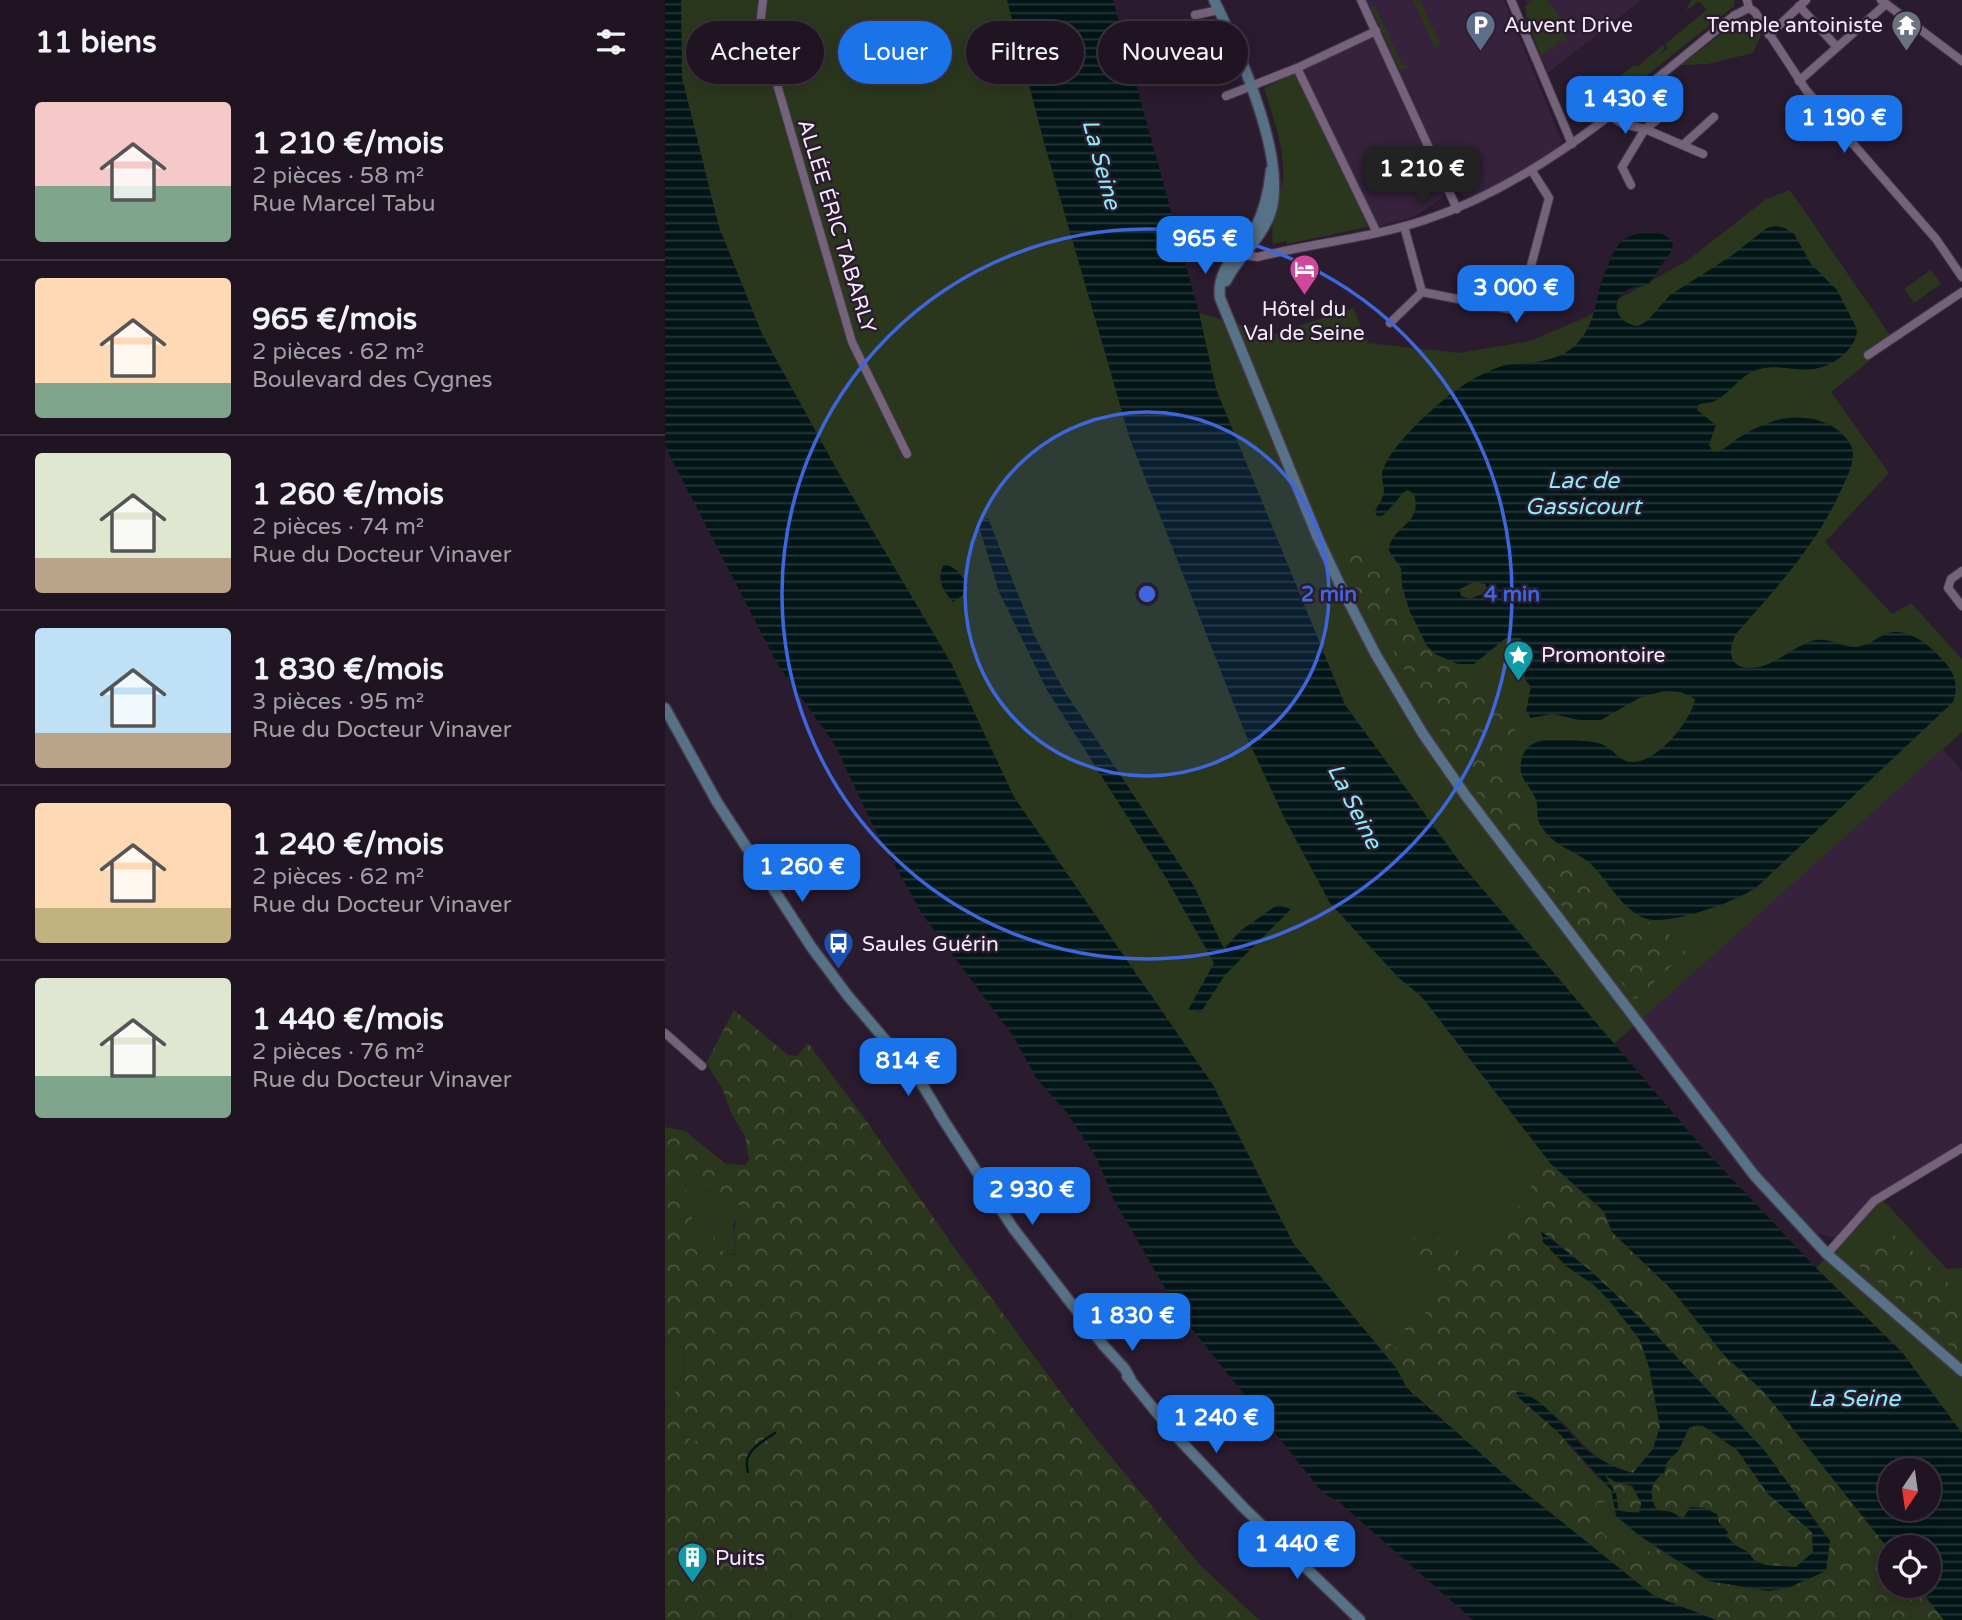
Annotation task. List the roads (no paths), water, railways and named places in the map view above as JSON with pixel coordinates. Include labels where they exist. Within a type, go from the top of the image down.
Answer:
[{"type":"main road","points":[[1216,5],[1251,87],[1268,141],[1274,199],[1259,237],[1226,267],[1220,279],[1220,298],[1318,538],[1375,655],[1440,760],[1753,1175],[1827,1254],[1962,1371]]},
{"type":"main road","points":[[1245,248],[1260,219],[1271,170]]},
{"type":"main road","points":[[665,708],[717,802],[806,938],[848,996],[900,1058],[1013,1228],[1116,1364],[1186,1447],[1283,1546],[1346,1602],[1362,1620]]},
{"type":"street","name":"ALLÉE ÉRIC TABARLY","points":[[763,0],[760,26],[852,342],[907,454]]},
{"type":"street","points":[[1361,0],[1457,209]]},
{"type":"street","points":[[1511,0],[1572,145]]},
{"type":"street","points":[[1799,81],[1884,2],[1962,61]]},
{"type":"street","points":[[1769,35],[1802,3],[1837,47]]},
{"type":"street","points":[[1245,248],[1255,257],[1266,255],[1377,233],[1457,209],[1532,171],[1572,145],[1748,4],[1799,81],[1936,239],[1961,272]]},
{"type":"street","points":[[1195,15],[1216,5]]},
{"type":"street","points":[[1226,96],[1297,68],[1376,32]]},
{"type":"street","points":[[1297,68],[1377,233]]},
{"type":"street","points":[[1631,186],[1622,167],[1645,129],[1678,103]]},
{"type":"street","points":[[1609,115],[1623,124],[1645,129],[1703,153]]},
{"type":"street","points":[[1683,145],[1714,117]]},
{"type":"street","points":[[1422,292],[1519,311],[1549,198],[1532,171]]},
{"type":"street","points":[[1404,226],[1422,292]]},
{"type":"street","points":[[1259,237],[1259,247],[1266,255]]},
{"type":"street","points":[[1391,323],[1422,292]]},
{"type":"street","points":[[1868,355],[1962,292]]},
{"type":"street","points":[[1962,570],[1951,579],[1948,588],[1962,606]]},
{"type":"street","points":[[665,1033],[702,1066]]},
{"type":"street","points":[[1827,1254],[1874,1201],[1962,1148]]},
{"type":"water","points":[[665,0],[681,0],[682,78],[719,227],[762,334],[842,479],[951,663],[1014,797],[1213,1085],[1293,1243],[1396,1368],[1407,1388],[1516,1485],[1654,1596],[1716,1620],[1473,1620],[1340,1503],[1322,1492],[1180,1314],[1113,1198],[1097,1159],[1067,1113],[1037,1079],[1013,1036],[922,914],[872,824],[835,745],[778,665],[665,445]]},
{"type":"water","name":"La Seine","points":[[1007,0],[1113,0],[1119,21],[1098,21],[1098,84],[1136,84],[1199,313],[1216,389],[1345,705],[1462,865],[1702,1147],[1816,1268],[1901,1351],[1962,1433],[1962,1620],[1944,1620],[1927,1598],[1941,1598],[1941,1535],[1878,1536],[1764,1392],[1724,1355],[1673,1291],[1612,1232],[1604,1211],[1551,1164],[1422,997],[1398,977],[1330,903],[1285,819],[1246,735],[1130,439],[1029,84],[1084,84],[1084,21],[1012,21]]},
{"type":"water","name":"Lac de Gassicourt","points":[[1767,228],[1785,228],[1794,234],[1811,264],[1837,290],[1857,329],[1856,337],[1848,350],[1830,364],[1819,368],[1776,367],[1754,371],[1715,401],[1699,404],[1697,410],[1716,425],[1709,445],[1713,452],[1717,452],[1763,425],[1796,417],[1814,419],[1839,431],[1851,445],[1853,458],[1846,479],[1821,528],[1795,565],[1736,634],[1732,657],[1737,665],[1758,667],[1815,640],[1856,647],[1886,634],[1902,633],[1917,638],[1946,664],[1955,679],[1955,696],[1953,702],[1757,887],[1703,911],[1672,919],[1647,919],[1632,911],[1594,867],[1547,834],[1539,823],[1536,800],[1523,778],[1521,762],[1528,747],[1534,743],[1557,739],[1600,744],[1626,761],[1636,762],[1647,758],[1669,742],[1687,719],[1695,699],[1681,692],[1665,691],[1641,697],[1601,720],[1579,720],[1553,714],[1531,718],[1526,711],[1531,687],[1524,678],[1529,650],[1520,638],[1506,638],[1474,664],[1458,664],[1435,654],[1427,646],[1410,612],[1402,586],[1401,568],[1389,551],[1390,543],[1414,513],[1414,494],[1408,490],[1404,492],[1384,515],[1377,516],[1375,511],[1382,499],[1382,473],[1389,458],[1423,418],[1452,393],[1494,369],[1551,359],[1569,351],[1576,344],[1590,323],[1602,280],[1612,255],[1621,242],[1633,235],[1649,232],[1663,235],[1673,244],[1672,250],[1649,284],[1627,290],[1618,300],[1617,312],[1620,317],[1638,326],[1647,321],[1670,295],[1731,256]],"holes":[[[1474,582],[1485,584],[1485,593],[1470,599],[1461,596],[1460,589]]]},
{"type":"water","points":[[988,518],[1035,637],[1065,692],[1194,886],[1224,949],[1240,931],[1277,905],[1291,909],[1225,975],[1201,1012],[1188,1010],[1214,963],[1166,878],[1047,690],[999,592],[978,523]]},
{"type":"water","points":[[945,563],[958,571],[968,585],[962,596],[953,602],[940,579]]},
{"type":"water","points":[[1541,1231],[1592,1272],[1641,1319],[1764,1450],[1830,1541],[1826,1571],[1788,1588],[1769,1591],[1709,1581],[1640,1536],[1616,1516],[1611,1490],[1561,1435],[1518,1397],[1516,1392],[1535,1399],[1545,1407],[1593,1455],[1633,1473],[1653,1449],[1660,1427],[1649,1367],[1640,1340],[1608,1299],[1594,1285],[1566,1266],[1543,1242]],"holes":[[[1703,1426],[1737,1450],[1768,1494],[1812,1532],[1813,1552],[1796,1567],[1765,1565],[1754,1560],[1748,1552],[1726,1536],[1728,1532],[1719,1523],[1717,1514],[1704,1508],[1690,1507],[1683,1519],[1672,1512],[1657,1510],[1652,1495],[1653,1485],[1664,1473],[1667,1462],[1678,1451],[1689,1428]],[[1604,1474],[1615,1482],[1632,1486],[1641,1503],[1639,1513],[1621,1511],[1618,1508],[1616,1493]]]},
{"type":"waterway","points":[[748,1472],[750,1454],[758,1444],[775,1433]]},
{"type":"place","name":"Auvent Drive","points":[[1481,52]]},
{"type":"place","name":"Temple antoiniste","points":[[1906,52]]},
{"type":"place","name":"Hôtel du Val de Seine","points":[[1304,296]]},
{"type":"place","name":"Promontoire","points":[[1518,682]]},
{"type":"place","name":"Saules Guérin","points":[[839,971]]},
{"type":"place","name":"Puits","points":[[692,1585]]}]
